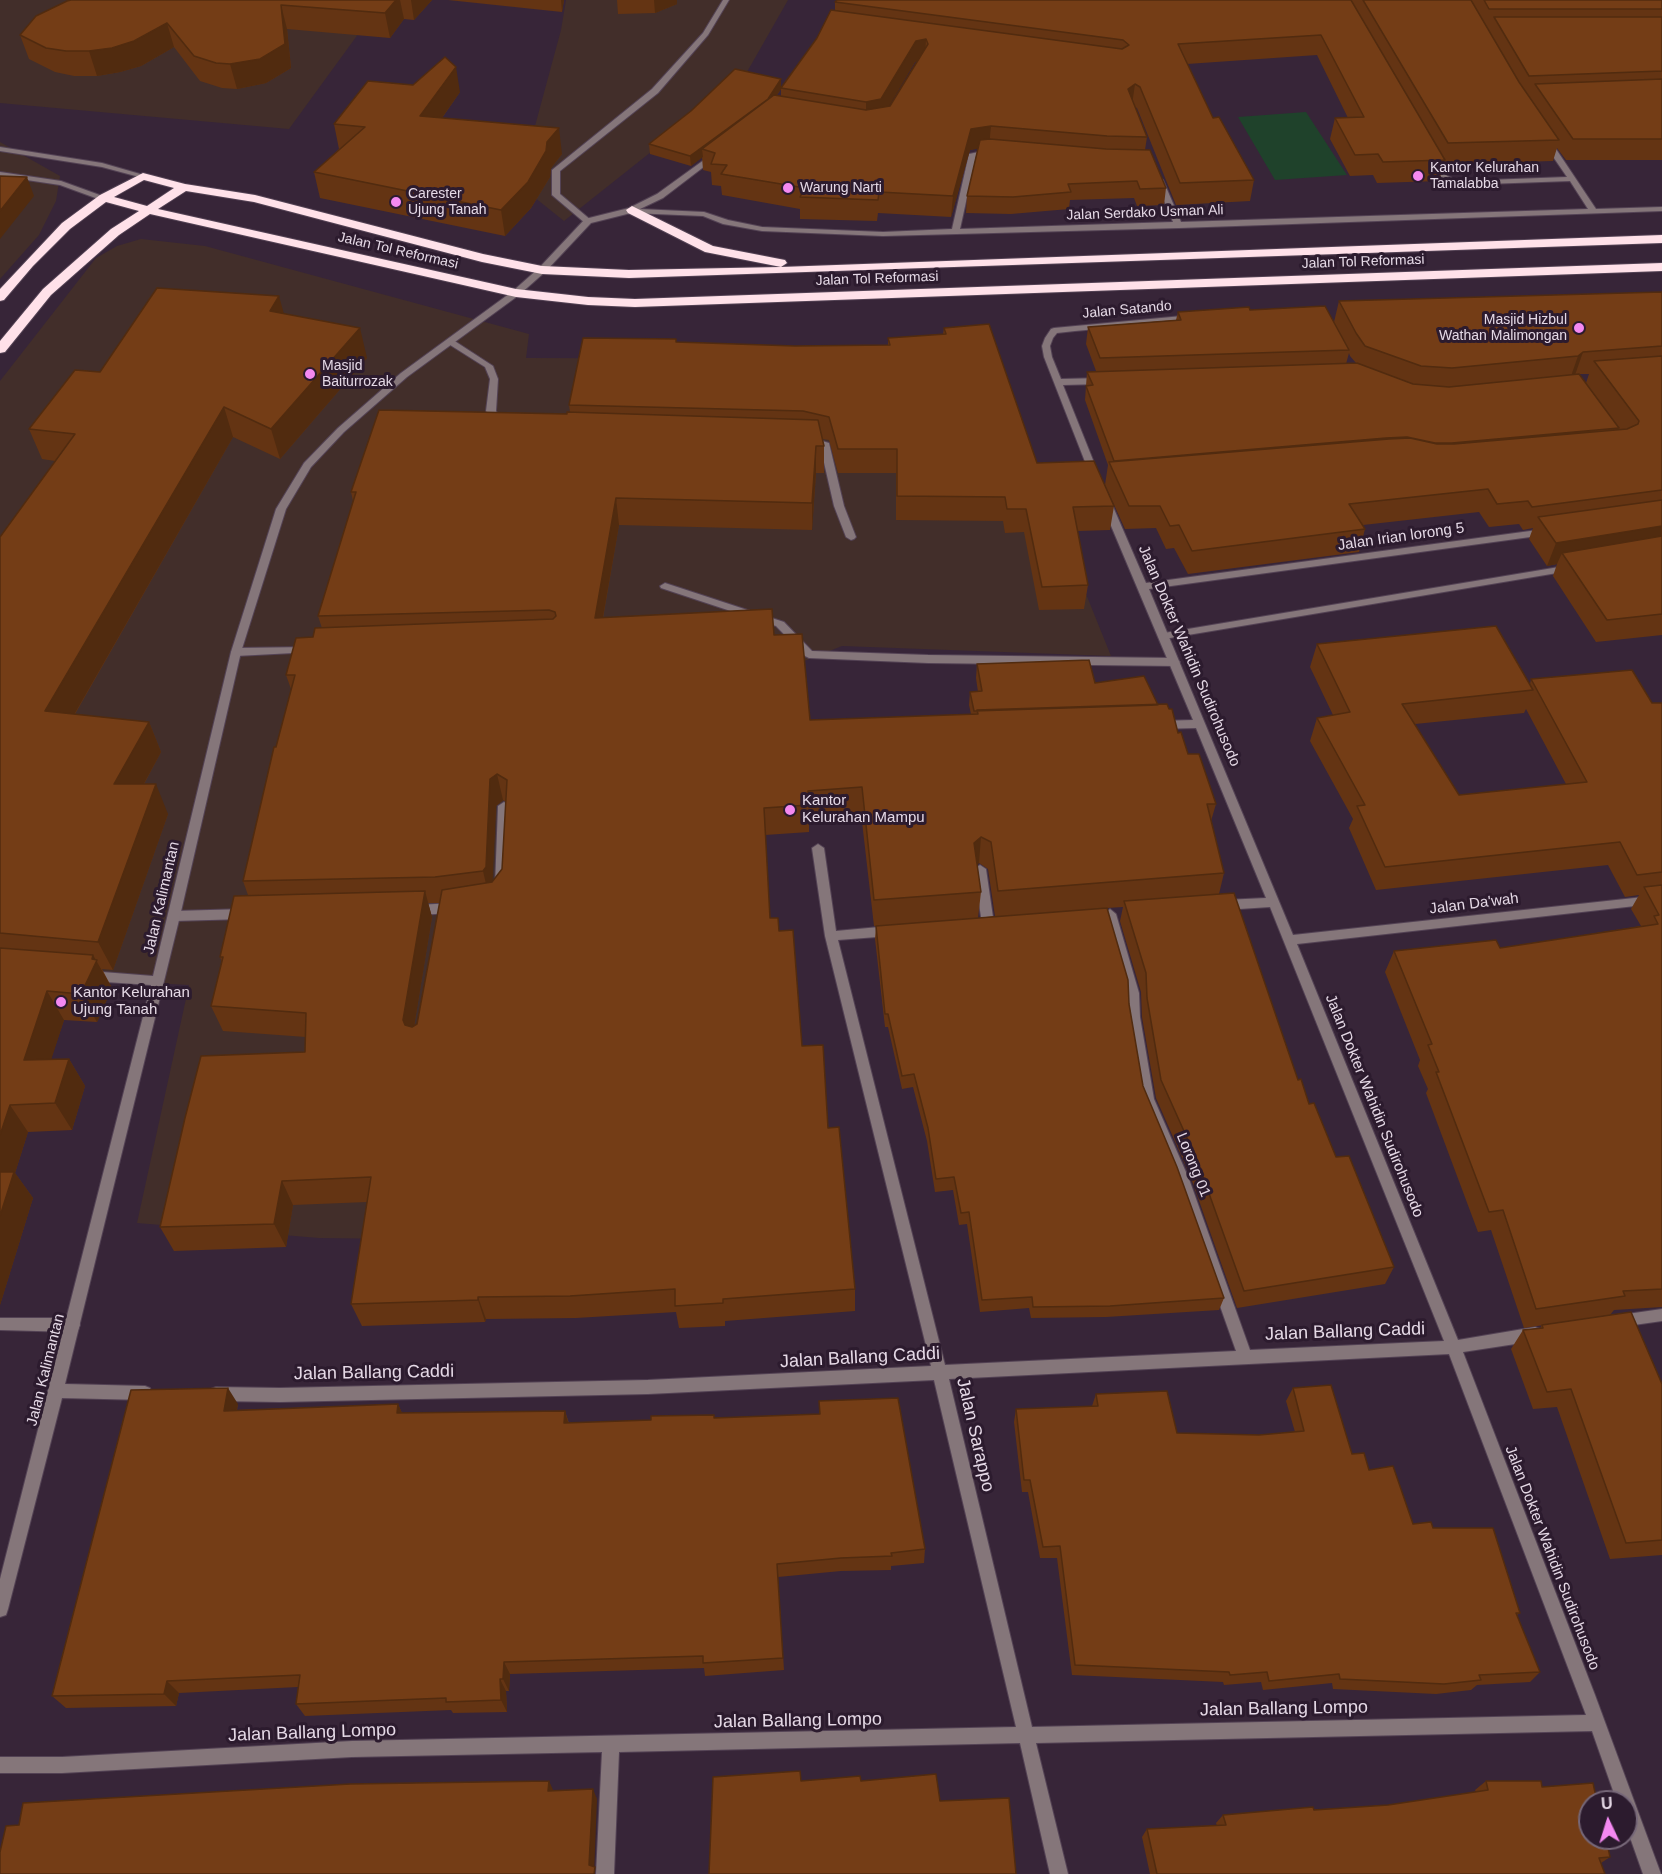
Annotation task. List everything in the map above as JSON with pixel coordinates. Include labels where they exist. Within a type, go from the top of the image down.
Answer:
[{"type":"highway","points":[[0,297],[29,263],[66,226],[104,198],[143,176]]},
{"type":"highway","name":"Jalan Tol Reformasi","points":[[143,176],[184,188],[255,199],[482,258],[542,270],[628,274],[815,270],[1662,239]]},
{"type":"highway","points":[[0,349],[47,292],[116,232],[184,188]]},
{"type":"highway","name":"Jalan Tol Reformasi","points":[[104,198],[147,210],[516,293],[588,301],[635,303],[1662,267]]},
{"type":"highway","points":[[632,210],[710,249],[815,270]]},
{"type":"street","points":[[726,0],[706,34],[655,91],[556,170],[556,195],[588,221],[632,210],[660,196],[726,147]]},
{"type":"street","points":[[1539,130],[1594,212]]},
{"type":"street","points":[[0,149],[102,165],[143,176]]},
{"type":"street","points":[[1426,150],[1444,178],[1459,183],[1484,184],[1572,179]]},
{"type":"street","points":[[955,233],[973,154],[983,151],[1000,152]]},
{"type":"street","points":[[1156,173],[1179,226]]},
{"type":"street","points":[[0,174],[62,183],[104,198]]},
{"type":"street","name":"Jalan Serdako Usman Ali","points":[[632,210],[704,214],[726,222],[762,229],[884,234],[1179,226],[1662,208]]},
{"type":"street","name":"Jalan Kalimantan","points":[[0,1609],[74,1325],[236,652],[281,510],[308,465],[341,430],[386,391],[516,293],[542,270],[588,221]]},
{"type":"street","name":"Jalan Satando","points":[[1048,357],[1046,346],[1054,331],[1206,317]]},
{"type":"street","points":[[450,341],[489,366],[494,379],[491,411],[500,425],[508,429]]},
{"type":"street","name":"Jalan Dokter Wahidin Sudirohusodo","points":[[1048,357],[1102,480],[1143,587],[1274,902],[1454,1347],[1598,1723],[1652,1874]]},
{"type":"street","points":[[1058,382],[1117,380]]},
{"type":"street","points":[[803,440],[824,443],[839,506],[851,537]]},
{"type":"street","name":"Jalan Irian lorong 5","points":[[1143,587],[1560,530]]},
{"type":"street","points":[[1164,636],[1581,566]]},
{"type":"street","points":[[665,586],[780,624],[809,654],[928,660],[1174,662]]},
{"type":"street","points":[[236,652],[318,650]]},
{"type":"street","points":[[1153,725],[1200,724]]},
{"type":"street","points":[[500,897],[504,806]]},
{"type":"street","name":"Jalan Sarappo","points":[[818,848],[831,936],[940,1373],[1059,1874]]},
{"type":"street","points":[[980,869],[988,924]]},
{"type":"street","name":"Jalan Da'wah","points":[[1289,940],[1662,899]]},
{"type":"street","points":[[1209,906],[1274,902]]},
{"type":"street","points":[[407,910],[441,915],[466,907]]},
{"type":"street","points":[[174,916],[256,914]]},
{"type":"street","name":"Lorong 01","points":[[1110,914],[1133,993],[1134,1017],[1148,1099],[1182,1179],[1245,1356]]},
{"type":"street","points":[[831,936],[898,930]]},
{"type":"street","points":[[72,974],[158,981]]},
{"type":"street","points":[[1604,1323],[1662,1314]]},
{"type":"street","points":[[0,1324],[74,1325]]},
{"type":"street","name":"Jalan Ballang Caddi","points":[[198,1393],[280,1395],[648,1388],[1454,1347],[1546,1332]]},
{"type":"street","points":[[56,1391],[162,1393]]},
{"type":"street","name":"Jalan Ballang Lompo","points":[[0,1765],[62,1765],[352,1749],[1598,1723]]},
{"type":"street","points":[[605,1874],[611,1745]]},
{"type":"shaded area","points":[[0,0],[383,0],[289,129],[0,103]]},
{"type":"shaded area","points":[[566,0],[788,0],[743,79],[564,221],[519,185],[561,30]]},
{"type":"shaded area","points":[[0,142],[60,176],[56,201],[39,235],[0,279]]},
{"type":"shaded area","points":[[141,239],[205,246],[529,334],[526,358],[838,359],[987,348],[1111,656],[842,646],[792,666],[714,894],[839,1244],[319,1238],[137,1223],[189,985],[0,975],[0,381],[96,258],[117,246]]},
{"type":"green space","points":[[1306,112],[1347,175],[1275,180],[1238,117]]},
{"type":"building","points":[[71,0],[396,0],[385,13],[281,5],[285,44],[260,59],[230,64],[216,63],[194,56],[167,23],[134,41],[112,48],[89,51],[46,48],[20,35],[36,16]]},
{"type":"building","points":[[837,0],[1351,0],[1445,160],[1383,162],[1378,154],[1355,155],[1335,118],[1364,117],[1321,35],[1178,44],[1213,118],[1219,117],[1254,180],[1180,183],[1140,87],[1135,84],[1128,89],[1147,137],[1107,136],[991,126],[971,129],[953,196],[879,192],[878,200],[800,197],[805,188],[721,174],[727,165],[711,164],[715,153],[702,149],[774,95],[866,110],[890,106],[928,44],[926,39],[916,41],[881,99],[866,102],[781,88],[817,38],[831,10],[1122,49],[1129,45],[1123,40],[835,2]]},
{"type":"building","points":[[1363,0],[1471,0],[1519,82],[1559,140],[1448,143]]},
{"type":"building","points":[[1484,0],[1662,0],[1662,9],[1489,9]]},
{"type":"building","points":[[1494,17],[1662,17],[1662,71],[1529,76]]},
{"type":"building","points":[[445,57],[456,67],[420,116],[559,128],[547,142],[546,151],[528,182],[501,210],[314,172],[365,127],[334,124],[368,81],[413,85]]},
{"type":"building","points":[[735,69],[781,79],[768,99],[690,156],[649,144],[691,111]]},
{"type":"building","points":[[1662,79],[1662,139],[1573,139],[1535,84]]},
{"type":"building","points":[[980,140],[1106,149],[1150,150],[1166,188],[1140,189],[1137,181],[1068,184],[1071,192],[1013,197],[967,196]]},
{"type":"building","points":[[0,176],[27,177],[0,211]]},
{"type":"building","points":[[157,288],[279,296],[270,311],[360,328],[271,429],[224,407],[45,711],[149,722],[114,784],[156,784],[98,942],[0,933],[0,537],[75,434],[29,429],[75,370],[100,372]]},
{"type":"building","points":[[1662,292],[1662,346],[1583,352],[1578,356],[1452,368],[1421,366],[1365,346],[1339,301]]},
{"type":"building","points":[[1325,306],[1349,350],[1100,358],[1088,327],[1181,320],[1178,312],[1249,307],[1250,310]]},
{"type":"building","points":[[989,324],[1037,463],[1094,461],[1114,506],[1073,507],[1088,585],[1042,587],[1026,509],[1007,509],[1005,497],[897,496],[897,449],[838,449],[829,417],[803,411],[569,405],[583,338],[676,339],[676,342],[795,346],[890,345],[888,338],[946,334],[944,328]]},
{"type":"building","points":[[1662,356],[1662,490],[1532,507],[1528,501],[1497,504],[1488,489],[1349,504],[1365,529],[1192,551],[1179,525],[1170,526],[1160,506],[1129,506],[1109,462],[1389,439],[1410,438],[1437,444],[1454,444],[1627,429],[1638,424],[1639,421],[1594,361]]},
{"type":"building","points":[[1357,363],[1413,384],[1449,387],[1579,374],[1619,428],[1452,443],[1435,443],[1407,437],[1386,438],[1114,461],[1086,386],[1093,385],[1087,372]]},
{"type":"building","points":[[379,410],[567,414],[567,412],[818,420],[824,446],[816,446],[812,503],[616,498],[595,618],[772,609],[774,635],[802,634],[810,720],[978,714],[977,710],[1167,704],[1169,709],[1172,709],[1178,733],[1181,732],[1188,754],[1199,754],[1216,804],[1207,804],[1224,873],[998,891],[991,842],[981,837],[974,843],[981,892],[874,900],[862,787],[808,791],[809,805],[764,808],[770,918],[778,918],[779,931],[793,930],[802,1046],[823,1045],[828,1128],[839,1127],[855,1289],[723,1299],[723,1303],[675,1306],[675,1289],[570,1296],[478,1297],[478,1300],[351,1304],[371,1177],[282,1181],[274,1224],[160,1227],[201,1056],[305,1052],[306,1013],[211,1006],[234,896],[425,891],[403,1020],[405,1025],[412,1027],[417,1024],[442,890],[492,882],[502,869],[507,780],[497,774],[490,779],[486,867],[483,871],[435,877],[243,881],[274,747],[276,747],[295,675],[286,675],[296,638],[313,637],[315,628],[553,619],[556,616],[555,612],[549,610],[318,616],[356,492],[351,492]]},
{"type":"building","points":[[1662,500],[1662,526],[1556,543],[1538,517]]},
{"type":"building","points":[[1662,536],[1662,614],[1607,620],[1562,553]]},
{"type":"building","points":[[1496,626],[1533,690],[1402,704],[1459,795],[1587,782],[1531,679],[1632,670],[1652,703],[1662,703],[1662,872],[1637,875],[1620,842],[1385,867],[1357,806],[1365,805],[1317,718],[1350,712],[1317,644]]},
{"type":"building","points":[[1089,660],[1095,683],[1144,676],[1158,705],[974,711],[970,692],[982,691],[977,664]]},
{"type":"building","points":[[1662,885],[1662,1289],[1623,1291],[1625,1296],[1536,1309],[1503,1210],[1489,1212],[1436,1072],[1439,1072],[1428,1045],[1432,1044],[1394,951],[1496,940],[1500,948],[1658,924],[1654,916],[1659,915],[1644,887]]},
{"type":"building","points":[[1234,893],[1298,1080],[1301,1079],[1309,1104],[1314,1103],[1336,1157],[1349,1156],[1394,1267],[1244,1291],[1197,1160],[1161,1080],[1147,998],[1146,973],[1124,901]]},
{"type":"building","points":[[1107,908],[1128,980],[1129,1004],[1143,1086],[1177,1167],[1224,1298],[1110,1306],[1033,1307],[1032,1297],[982,1300],[969,1212],[961,1213],[954,1177],[936,1179],[928,1128],[914,1074],[902,1076],[888,1014],[885,1014],[876,926]]},
{"type":"building","points":[[0,948],[93,955],[92,959],[97,960],[81,994],[47,991],[24,1060],[69,1059],[55,1103],[10,1105],[0,1135]]},
{"type":"building","points":[[0,1172],[14,1172],[0,1216]]},
{"type":"building","points":[[1631,1312],[1662,1384],[1662,1540],[1626,1543],[1571,1389],[1547,1392],[1523,1330],[1543,1328],[1542,1325]]},
{"type":"building","points":[[1331,1385],[1352,1454],[1364,1453],[1369,1470],[1393,1466],[1413,1524],[1431,1522],[1433,1528],[1493,1528],[1520,1613],[1516,1613],[1540,1672],[1479,1675],[1481,1680],[1444,1684],[1340,1679],[1339,1674],[1269,1681],[1267,1672],[1230,1675],[1229,1672],[1075,1665],[1060,1546],[1043,1547],[1030,1480],[1024,1480],[1016,1409],[1098,1406],[1096,1394],[1167,1391],[1177,1433],[1259,1435],[1304,1431],[1293,1388]]},
{"type":"building","points":[[228,1388],[224,1411],[398,1404],[397,1413],[565,1411],[564,1423],[651,1420],[651,1416],[714,1415],[714,1418],[820,1414],[819,1401],[898,1398],[925,1549],[891,1553],[892,1556],[777,1564],[783,1658],[703,1663],[703,1656],[504,1662],[503,1679],[500,1679],[501,1700],[446,1702],[446,1698],[296,1704],[300,1675],[167,1681],[164,1694],[52,1696],[131,1390]]},
{"type":"building","points":[[800,1771],[801,1781],[860,1776],[861,1781],[936,1774],[940,1801],[1009,1798],[1016,1874],[709,1874],[713,1777]]},
{"type":"building","points":[[549,1781],[548,1791],[593,1789],[589,1865],[595,1867],[594,1874],[0,1874],[0,1852],[6,1826],[19,1825],[23,1803],[350,1784]]},
{"type":"building","points":[[1486,1781],[1541,1781],[1542,1787],[1593,1783],[1594,1790],[1578,1790],[1578,1850],[1609,1850],[1610,1857],[1599,1858],[1605,1874],[1157,1874],[1147,1829],[1226,1825],[1223,1815],[1313,1807],[1314,1810],[1388,1805],[1488,1790]]},
{"type":"place","name":"Kantor Kelurahan Tamalabba","points":[[1418,176]]},
{"type":"place","name":"Warung Narti","points":[[788,188]]},
{"type":"place","name":"Carester Ujung Tanah","points":[[396,202]]},
{"type":"place","name":"Masjid Hizbul Wathan Malimongan","points":[[1579,328]]},
{"type":"place","name":"Masjid Baiturrozak","points":[[310,374]]},
{"type":"place","name":"Kantor Kelurahan Mampu","points":[[790,810]]},
{"type":"place","name":"Kantor Kelurahan Ujung Tanah","points":[[61,1002]]}]
